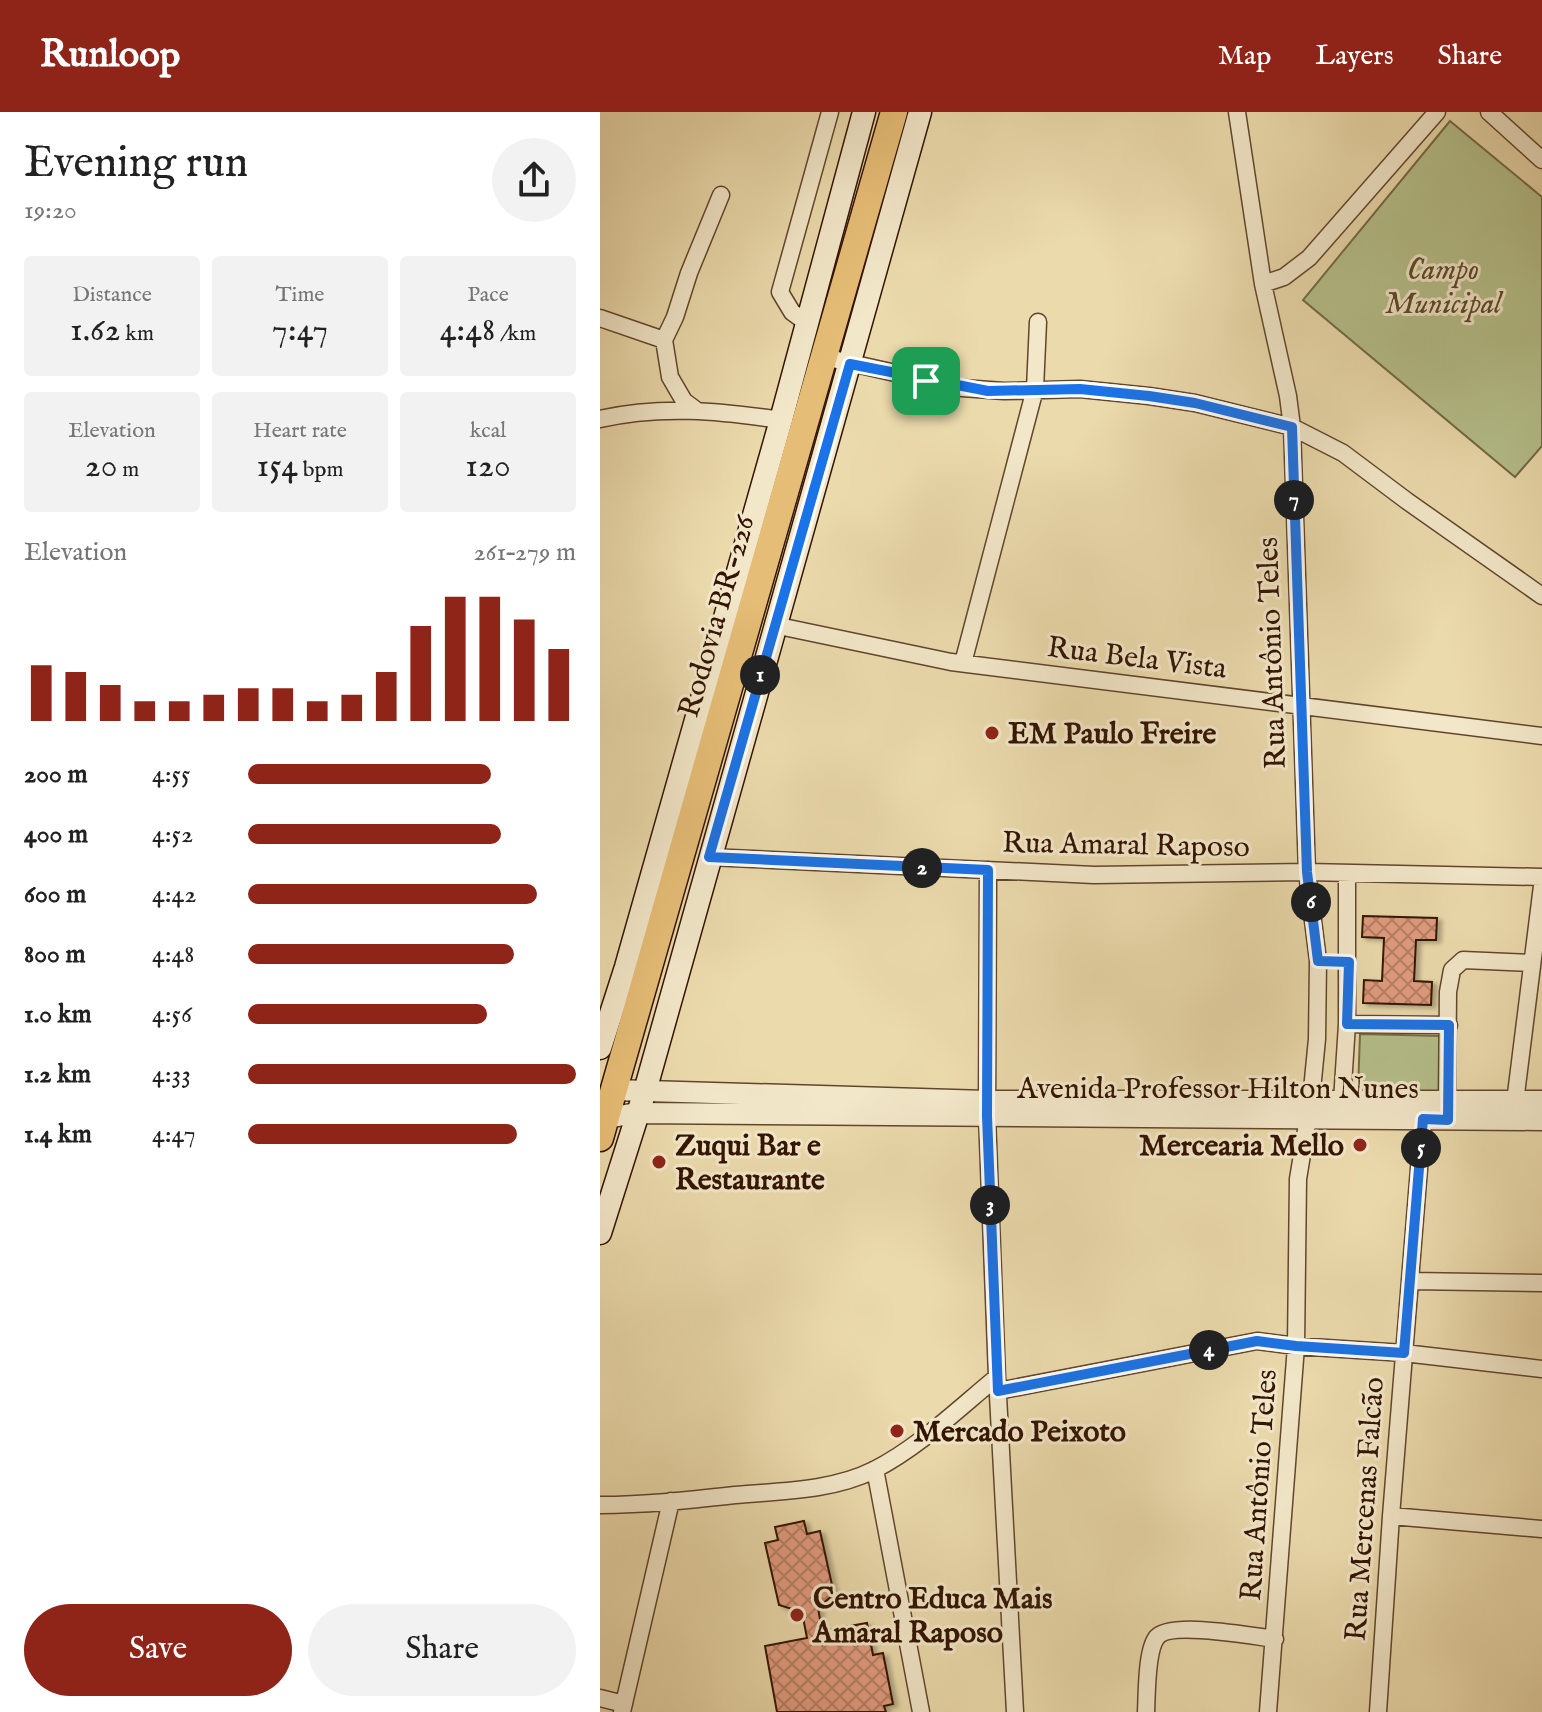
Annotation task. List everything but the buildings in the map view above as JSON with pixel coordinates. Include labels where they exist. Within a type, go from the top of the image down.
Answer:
[{"type":"highway","name":"Rodovia BR-226","points":[[603,1128],[894,112]]},
{"type":"main road","points":[[600,1048],[626,967],[781,420],[864,112]]},
{"type":"main road","points":[[600,1233],[641,1102],[920,112]]},
{"type":"street","points":[[807,323],[792,312],[780,292],[830,112]]},
{"type":"street","name":"Rua Antônio Teles","points":[[1237,112],[1263,284],[1292,427],[1307,872],[1318,961],[1317,1039],[1298,1179],[1296,1346],[1268,1712]]},
{"type":"street","points":[[1263,284],[1297,270],[1437,112]]},
{"type":"street","points":[[1489,112],[1542,160]]},
{"type":"street","points":[[696,410],[684,401],[670,377],[664,340],[721,195]]},
{"type":"street","points":[[600,318],[664,340]]},
{"type":"street","points":[[963,663],[1035,389],[1038,322]]},
{"type":"street","points":[[824,357],[962,388],[988,391],[1080,389],[1149,396],[1195,403],[1292,427],[1343,453],[1542,596]]},
{"type":"street","points":[[600,419],[644,411],[696,410],[781,420]]},
{"type":"street","name":"Rua Bela Vista","points":[[774,625],[963,663],[1542,736]]},
{"type":"street","name":"Rua Amaral Raposo","points":[[709,857],[1094,875],[1307,872],[1542,877]]},
{"type":"street","points":[[988,870],[987,1108],[997,1384],[1015,1712]]},
{"type":"street","points":[[1341,1109],[1349,962],[1347,873]]},
{"type":"street","points":[[1514,1111],[1542,886]]},
{"type":"street","points":[[1448,1111],[1449,979],[1456,964],[1463,960],[1532,963]]},
{"type":"street","points":[[1318,961],[1349,962]]},
{"type":"street","points":[[1347,1024],[1449,1025]]},
{"type":"street","name":"Avenida Professor Hilton Nunes","points":[[614,1090],[641,1102],[987,1108],[1514,1111],[1542,1120]]},
{"type":"street","name":"Avenida Professor Hilton Nunes","points":[[1514,1111],[1542,1101]]},
{"type":"street","name":"Avenida Professor Hilton Nunes","points":[[603,1128],[641,1102]]},
{"type":"street","name":"Avenida Professor Hilton Nunes","points":[[1341,1109],[1423,1119],[1448,1111]]},
{"type":"street","name":"Rua Mercenas Falcão","points":[[1378,1712],[1423,1119]]},
{"type":"street","points":[[1411,1281],[1542,1283]]},
{"type":"street","points":[[600,1505],[814,1487],[854,1478],[875,1469],[997,1384],[1084,1376],[1247,1342],[1404,1353],[1542,1369]]},
{"type":"street","points":[[875,1469],[921,1712]]},
{"type":"street","points":[[600,1698],[623,1708],[671,1501]]},
{"type":"street","points":[[1391,1516],[1542,1529]]},
{"type":"street","points":[[1146,1712],[1151,1653],[1159,1635],[1172,1630],[1189,1630],[1275,1639]]},
{"type":"green space","name":"Campo Municipal","points":[[1450,121],[1542,197],[1542,446],[1515,477],[1303,300]]},
{"type":"green space","points":[[1360,1034],[1443,1036],[1441,1092],[1358,1090]]},
{"type":"place","name":"EM Paulo Freire","points":[[992,733]]},
{"type":"place","name":"Mercearia Mello","points":[[1360,1145]]},
{"type":"place","name":"Zuqui Bar e Restaurante","points":[[659,1162]]},
{"type":"place","name":"Mercado Peixoto","points":[[897,1431]]},
{"type":"place","name":"Centro Educa Mais Amaral Raposo","points":[[797,1615]]},
{"type":"route","points":[[850,364],[926,381],[988,391],[1080,389],[1149,396],[1195,403],[1292,427],[1307,872],[1318,961],[1349,962],[1347,1024],[1449,1025],[1448,1120],[1423,1119],[1404,1353],[1257,1341],[998,1391],[987,1116],[988,870],[709,857],[850,364]]}]
